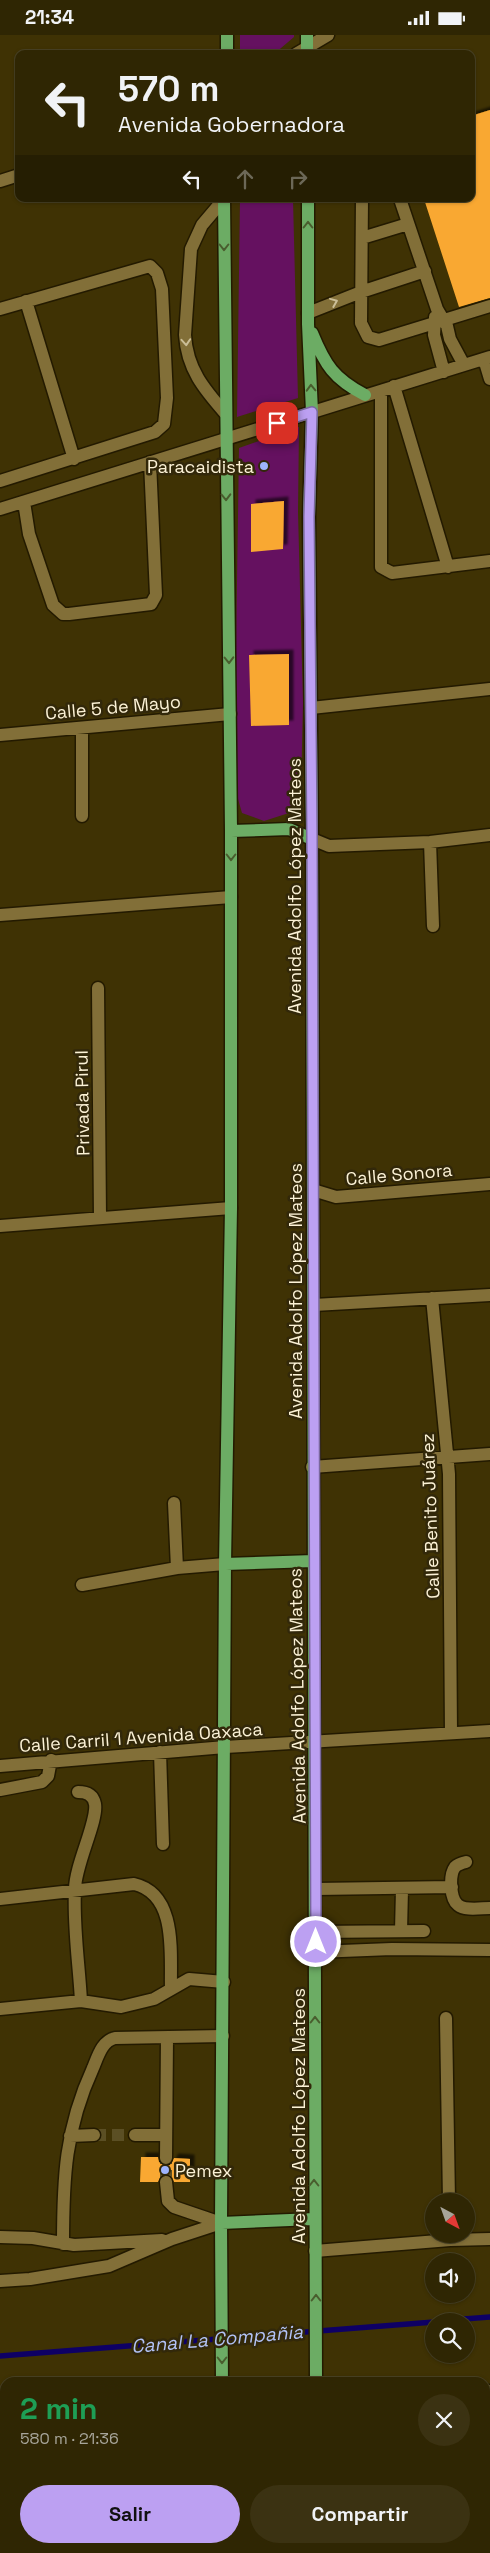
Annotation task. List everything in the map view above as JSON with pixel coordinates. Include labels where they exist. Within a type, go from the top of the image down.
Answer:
[{"type":"main road","points":[[227,35],[227,50]]},
{"type":"main road","points":[[222,2377],[221,2223],[224,2035],[226,1564],[232,1208],[231,831],[225,439],[224,202]]},
{"type":"main road","name":"Avenida Adolfo López Mateos","points":[[308,202],[308,318],[312,412],[309,517],[314,1305],[312,1467],[316,1889],[314,2219],[316,2377]]},
{"type":"main road","points":[[308,318],[320,353],[334,375],[348,386],[365,395]]},
{"type":"main road","points":[[231,831],[290,829],[312,839]]},
{"type":"main road","points":[[226,1564],[313,1561]]},
{"type":"main road","points":[[221,2223],[314,2219]]},
{"type":"street","points":[[304,47],[328,35]]},
{"type":"street","points":[[0,181],[15,176]]},
{"type":"street","points":[[221,202],[202,225],[191,249],[186,316],[186,348],[190,366],[202,387],[225,413]]},
{"type":"street","points":[[362,202],[361,323],[364,332],[379,340],[490,306]]},
{"type":"street","points":[[401,202],[439,323],[464,365]]},
{"type":"street","points":[[362,238],[408,224]]},
{"type":"street","points":[[0,309],[150,267],[160,277],[165,323],[167,398],[164,424],[148,436],[0,481]]},
{"type":"street","points":[[308,318],[361,292],[424,271]]},
{"type":"street","points":[[26,301],[74,459]]},
{"type":"street","points":[[165,323],[186,316]]},
{"type":"street","points":[[439,323],[434,335],[444,371]]},
{"type":"street","points":[[0,509],[487,358],[490,379]]},
{"type":"street","points":[[394,386],[448,567]]},
{"type":"street","points":[[380,391],[381,567],[392,573],[490,561]]},
{"type":"street","points":[[24,502],[29,534],[53,605],[58,611],[69,614],[151,604],[156,595],[150,462]]},
{"type":"street","points":[[311,708],[490,689]]},
{"type":"street","name":"Calle 5 de Mayo","points":[[0,735],[230,714]]},
{"type":"street","points":[[82,728],[82,816]]},
{"type":"street","points":[[312,839],[329,846],[430,842],[490,835]]},
{"type":"street","points":[[430,842],[433,927]]},
{"type":"street","points":[[0,915],[231,897]]},
{"type":"street","name":"Privada Pirul","points":[[98,988],[100,1217]]},
{"type":"street","name":"Calle Sonora","points":[[313,1190],[336,1197],[490,1184]]},
{"type":"street","points":[[0,1226],[232,1208]]},
{"type":"street","points":[[314,1305],[490,1295]]},
{"type":"street","name":"Calle Benito Juárez","points":[[432,1298],[448,1459],[451,1733]]},
{"type":"street","points":[[312,1467],[448,1459],[490,1454]]},
{"type":"street","points":[[174,1503],[177,1568]]},
{"type":"street","points":[[82,1585],[177,1568],[226,1564]]},
{"type":"street","name":"Calle Carril 1 Avenida Oaxaca","points":[[0,1766],[50,1760],[225,1747],[490,1731]]},
{"type":"street","points":[[160,1752],[163,1844]]},
{"type":"street","points":[[0,1791],[42,1782],[48,1776],[50,1760]]},
{"type":"street","points":[[78,1792],[92,1796],[95,1806],[74,1889],[81,2001]]},
{"type":"street","points":[[466,1862],[459,1864],[453,1871],[452,1887],[454,1898],[458,1905],[490,1908]]},
{"type":"street","points":[[0,1899],[74,1889],[134,1884],[143,1886],[149,1891],[168,1917],[171,1989]]},
{"type":"street","points":[[316,1889],[452,1887]]},
{"type":"street","points":[[400,1931],[402,1889]]},
{"type":"street","points":[[315,1932],[424,1931]]},
{"type":"street","points":[[316,1952],[392,1949],[490,1950]]},
{"type":"street","points":[[0,2009],[81,2001],[121,2007],[154,1999],[195,1978],[224,1982]]},
{"type":"street","points":[[446,2018],[449,2193]]},
{"type":"street","points":[[63,2244],[63,2184],[70,2136],[81,2094],[105,2043],[115,2038],[224,2035]]},
{"type":"street","points":[[166,2158],[167,2038]]},
{"type":"street","points":[[70,2136],[94,2135]]},
{"type":"street","points":[[135,2135],[165,2135]]},
{"type":"street","points":[[166,2182],[168,2201],[174,2207],[221,2223]]},
{"type":"street","points":[[0,2281],[30,2279],[109,2266],[172,2239],[221,2223]]},
{"type":"street","points":[[0,2237],[33,2238],[63,2244],[88,2245],[172,2239]]},
{"type":"street","points":[[475,2238],[490,2239]]},
{"type":"street","points":[[315,2251],[425,2240]]},
{"type":"shaded area","points":[[240,35],[294,35],[279,50],[240,50]]},
{"type":"shaded area","points":[[240,202],[293,202],[298,398],[237,417]]},
{"type":"shaded area","points":[[299,427],[298,512],[303,703],[301,791],[292,812],[264,821],[242,813],[234,785],[239,448]]},
{"type":"building","points":[[490,110],[490,298],[459,307],[425,202],[475,202],[475,115]]},
{"type":"building","points":[[284,501],[283,549],[251,552],[251,504]]},
{"type":"building","points":[[289,654],[289,725],[251,726],[249,655]]},
{"type":"building","name":"Pemex","points":[[141,2157],[158,2157],[159,2162],[165,2166],[170,2165],[174,2158],[190,2159],[190,2182],[174,2182],[172,2177],[166,2174],[161,2176],[158,2182],[140,2182]]},
{"type":"waterway","name":"Canal La Compañia","points":[[475,2318],[490,2317]]},
{"type":"waterway","name":"Canal La Compañia","points":[[0,2356],[425,2323]]},
{"type":"tunnel","points":[[94,2135],[135,2135]]},
{"type":"tunnel","points":[[166,2158],[166,2182]]},
{"type":"place","name":"Paracaidista","points":[[264,466]]},
{"type":"place","name":"Pemex","points":[[165,2170]]},
{"type":"route","points":[[277,423],[312,412],[309,517],[314,1305],[312,1467],[316,1942]]}]
